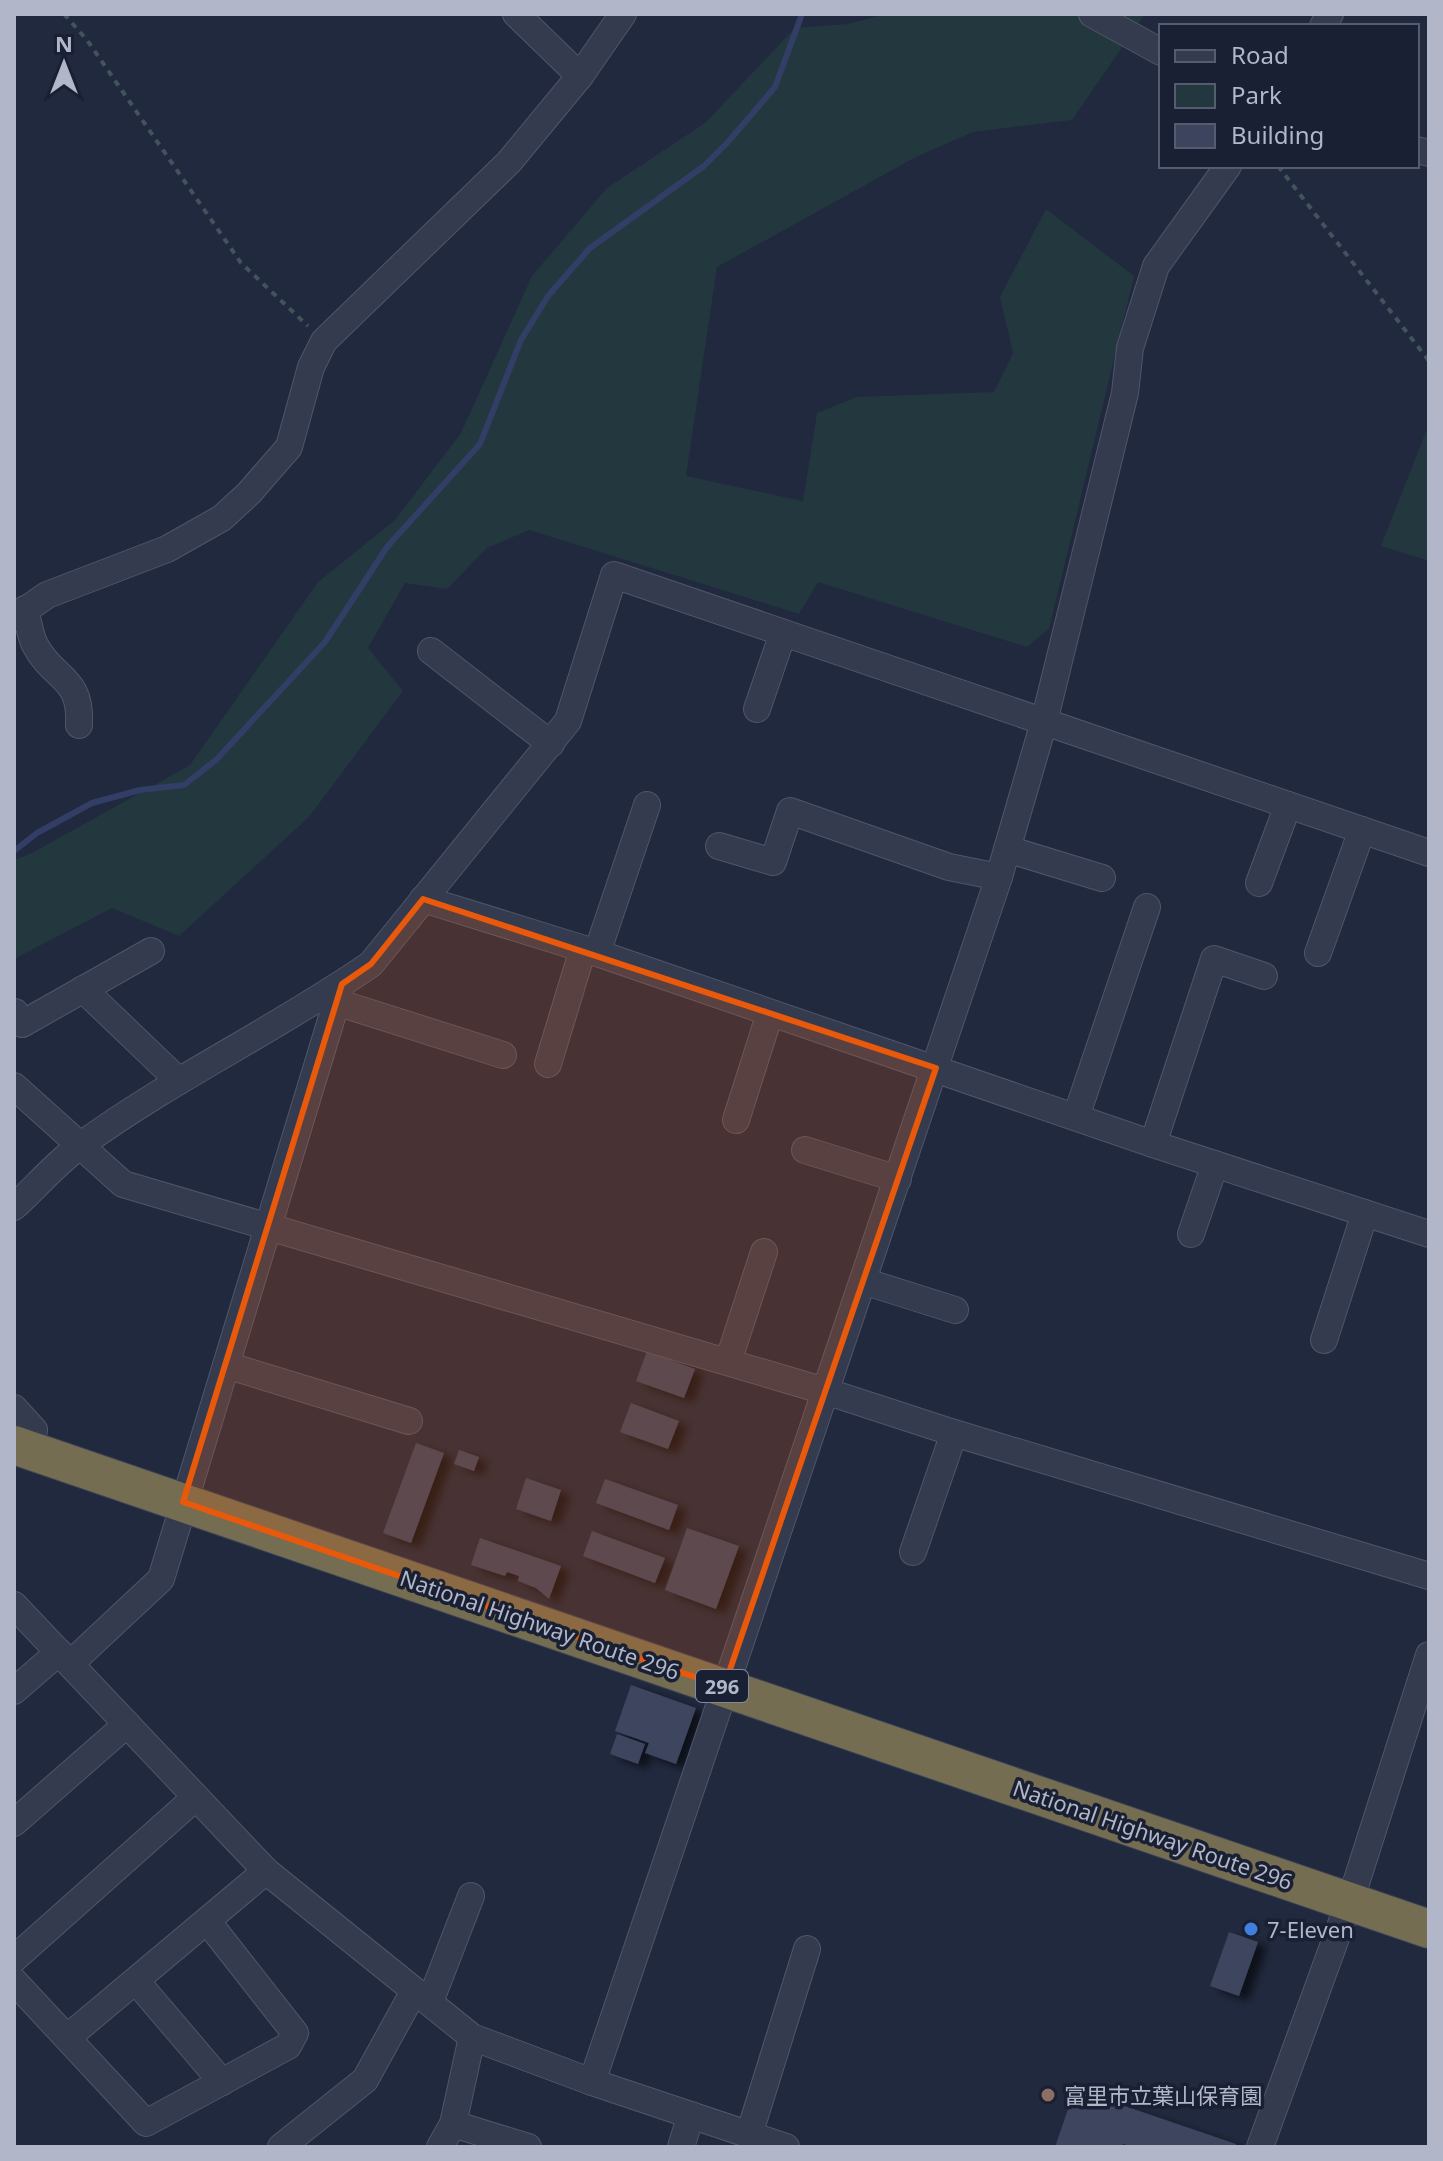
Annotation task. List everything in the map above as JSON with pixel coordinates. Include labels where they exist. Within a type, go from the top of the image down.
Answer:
[{"type":"highway","name":"National Highway Route 296","points":[[21,1447],[1429,1929]]},
{"type":"street","points":[[516,14],[580,76]]},
{"type":"street","points":[[79,725],[77,694],[35,646],[19,613],[47,595],[167,549],[222,518],[249,493],[289,447],[311,367],[324,341],[509,162],[580,76],[623,14]]},
{"type":"street","points":[[1092,14],[1159,51]]},
{"type":"street","points":[[592,2082],[999,877],[1044,722],[1125,393],[1130,348],[1156,266],[1227,168]]},
{"type":"street","points":[[14,1207],[79,1146],[179,1081],[339,993],[371,964],[568,721],[614,575],[1429,853]]},
{"type":"street","points":[[757,709],[783,633]]},
{"type":"street","points":[[431,651],[551,744]]},
{"type":"street","points":[[548,1064],[647,805]]},
{"type":"street","points":[[1259,883],[1288,805]]},
{"type":"street","points":[[719,846],[773,862],[790,811],[949,867],[999,877]]},
{"type":"street","points":[[1318,953],[1362,830]]},
{"type":"street","points":[[1007,849],[1102,878]]},
{"type":"street","points":[[423,899],[590,951],[1153,1144],[1429,1234]]},
{"type":"street","points":[[1076,1117],[1147,907]]},
{"type":"street","points":[[15,1012],[22,1024],[151,951]]},
{"type":"street","points":[[1153,1144],[1214,959],[1264,976]]},
{"type":"street","points":[[83,989],[179,1081]]},
{"type":"street","points":[[339,993],[503,1055]]},
{"type":"street","points":[[14,1691],[64,1658],[161,1579],[339,993]]},
{"type":"street","points":[[736,1120],[770,1013]]},
{"type":"street","points":[[14,1086],[123,1184],[718,1368],[825,1391],[1429,1576]]},
{"type":"street","points":[[805,1150],[898,1179]]},
{"type":"street","points":[[1191,1234],[1215,1164]]},
{"type":"street","points":[[1324,1340],[1365,1213]]},
{"type":"street","points":[[718,1368],[764,1252]]},
{"type":"street","points":[[863,1281],[955,1310]]},
{"type":"street","points":[[226,1365],[409,1421]]},
{"type":"street","points":[[14,1408],[34,1430],[21,1447]]},
{"type":"street","points":[[913,1552],[954,1433]]},
{"type":"street","points":[[14,1605],[266,1871],[472,2037],[592,2082],[786,2147]]},
{"type":"street","points":[[1260,2147],[1348,1902],[1429,1655]]},
{"type":"street","points":[[14,1823],[127,1724]]},
{"type":"street","points":[[14,1959],[196,1797]]},
{"type":"street","points":[[68,2037],[266,1871]]},
{"type":"street","points":[[281,2147],[365,2080],[422,1996],[471,1896]]},
{"type":"street","points":[[14,1981],[146,2123],[288,2046],[295,2033],[208,1922]]},
{"type":"street","points":[[749,2135],[807,1949]]},
{"type":"street","points":[[136,1981],[222,2082]]},
{"type":"street","points":[[440,2147],[453,2124],[472,2037]]},
{"type":"street","points":[[681,2147],[691,2115]]},
{"type":"street","points":[[453,2124],[528,2147]]},
{"type":"path","points":[[64,14],[87,40],[241,263],[324,341]]},
{"type":"path","points":[[1280,168],[1429,361]]},
{"type":"highlighted area","points":[[423,899],[936,1068],[724,1687],[183,1502],[342,984],[371,964]]},
{"type":"green space","points":[[886,14],[1145,14],[1072,120],[973,132],[916,157],[717,267],[686,476],[803,501],[817,413],[857,397],[994,392],[1013,353],[1000,297],[1046,209],[1134,276],[1049,629],[1027,647],[818,582],[799,614],[529,530],[487,548],[447,589],[405,583],[368,648],[403,691],[309,817],[179,936],[112,908],[14,959],[14,860],[190,765],[318,582],[395,520],[461,433],[532,276],[607,188],[705,123],[795,28],[848,24]]},
{"type":"green space","points":[[1429,424],[1429,561],[1381,546]]},
{"type":"building","points":[[647,1351],[695,1369],[684,1398],[636,1381]]},
{"type":"building","points":[[631,1403],[679,1421],[668,1449],[620,1432]]},
{"type":"building","points":[[416,1443],[444,1453],[411,1543],[383,1533]]},
{"type":"building","points":[[459,1450],[479,1457],[474,1471],[454,1464]]},
{"type":"building","points":[[526,1478],[561,1490],[551,1521],[516,1509]]},
{"type":"building","points":[[605,1479],[678,1505],[669,1530],[596,1503]]},
{"type":"building","points":[[687,1528],[739,1546],[716,1609],[665,1590]]},
{"type":"building","points":[[592,1531],[665,1558],[655,1583],[583,1556]]},
{"type":"building","points":[[480,1538],[561,1566],[549,1599],[536,1588],[518,1581],[519,1576],[507,1572],[505,1576],[471,1565]]},
{"type":"building","points":[[631,1685],[696,1708],[676,1764],[645,1753],[649,1743],[615,1731]]},
{"type":"building","points":[[617,1734],[645,1744],[638,1764],[610,1754]]},
{"type":"building","points":[[1229,1932],[1258,1942],[1239,1996],[1210,1986]]},
{"type":"building","name":"富里市立葉山保育園","points":[[1075,2089],[1236,2144],[1235,2147],[1132,2147],[1123,2144],[1122,2147],[1055,2147]]},
{"type":"waterway","points":[[14,851],[37,833],[92,803],[140,790],[184,785],[217,759],[325,642],[387,547],[480,444],[521,340],[548,296],[590,248],[704,166],[728,142],[775,87],[802,14]]},
{"type":"place","name":"7-Eleven","points":[[1251,1929]]},
{"type":"place","name":"富里市立葉山保育園","points":[[1048,2095]]}]
